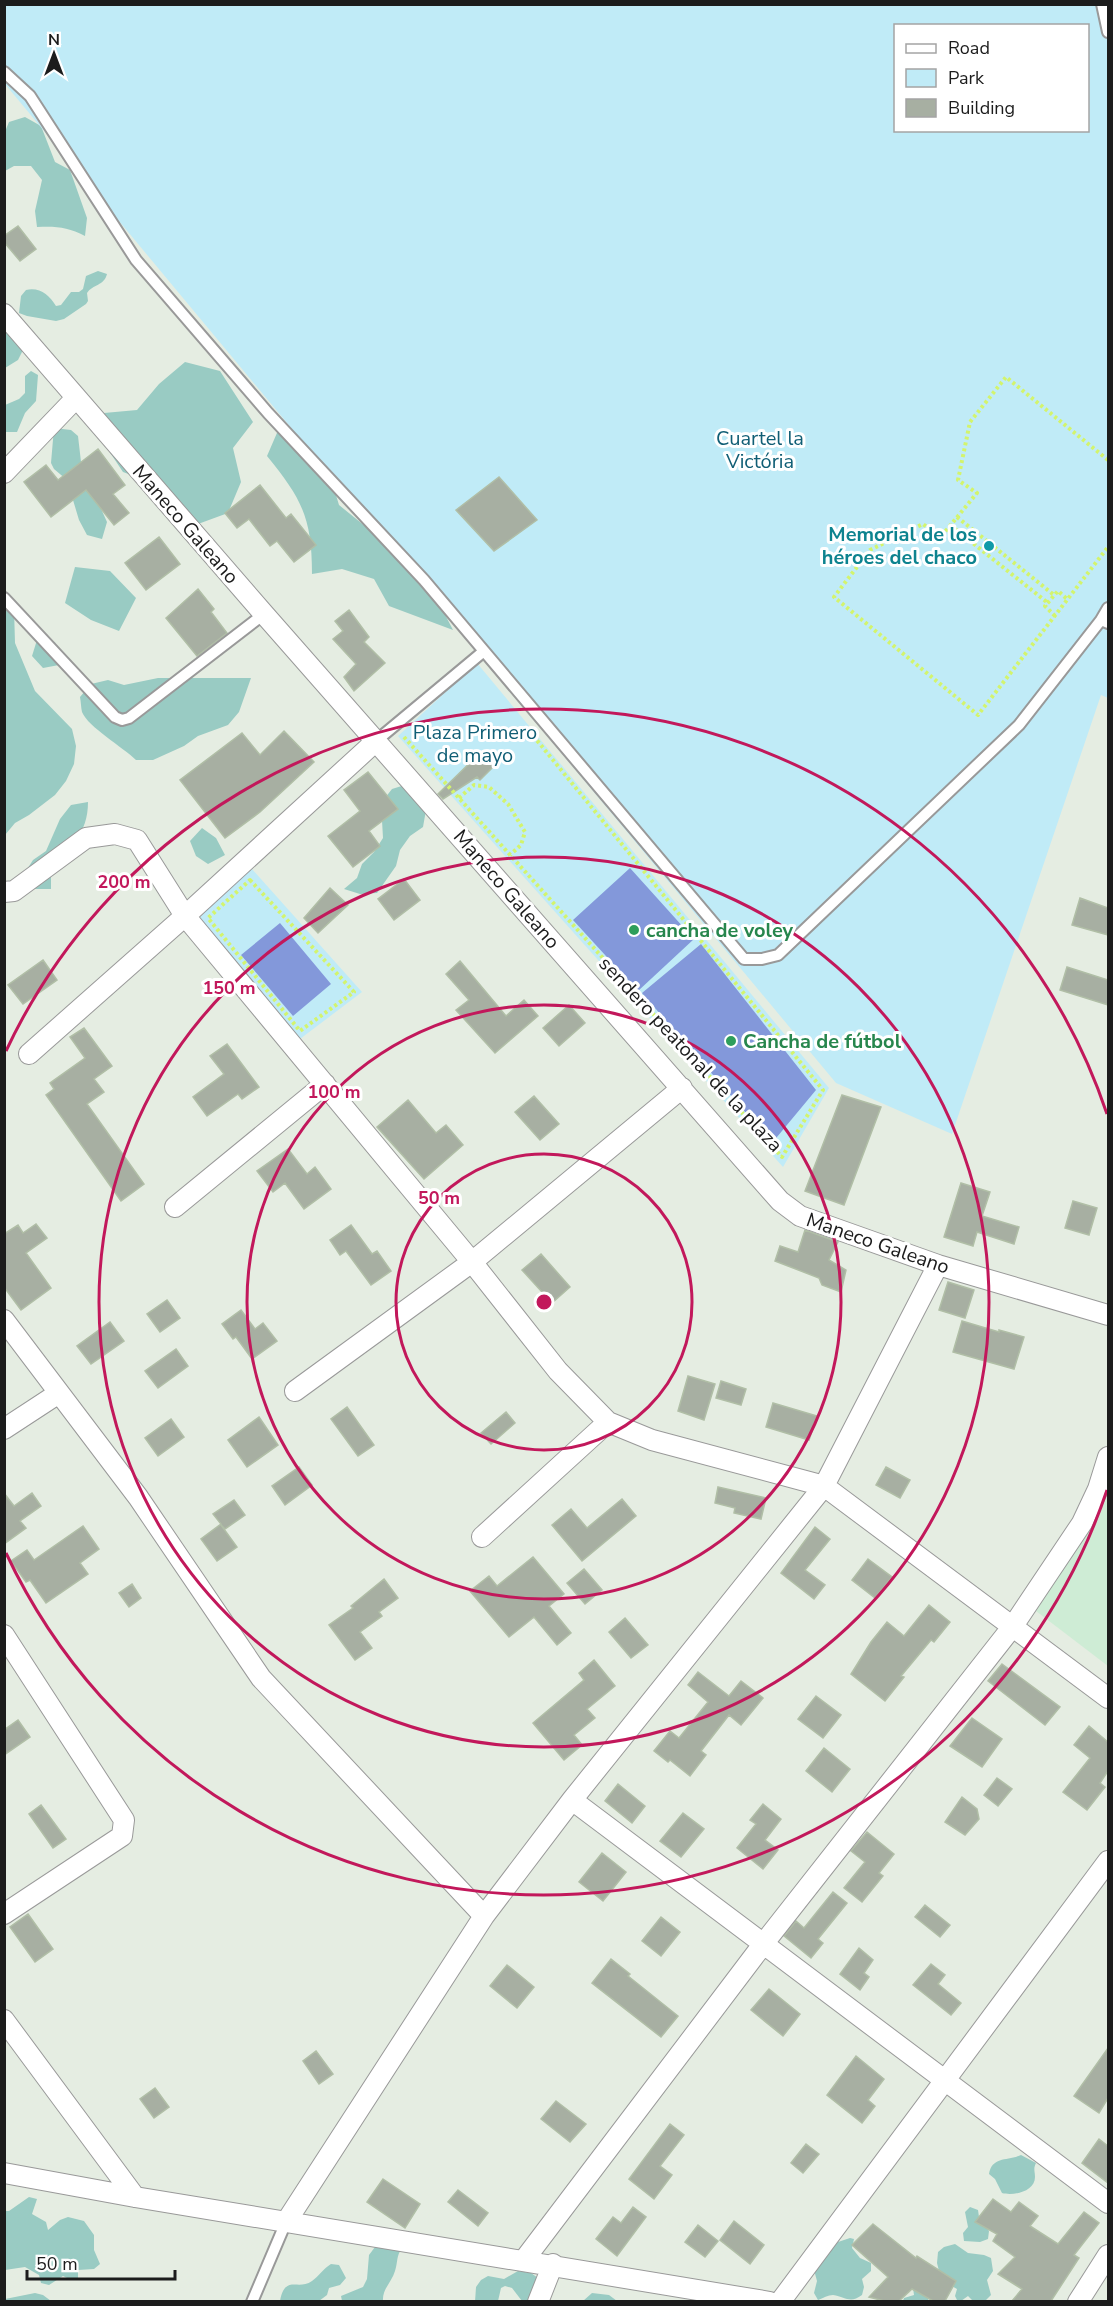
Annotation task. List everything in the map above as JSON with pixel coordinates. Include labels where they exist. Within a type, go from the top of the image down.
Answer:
[{"type":"street","name":"Maneco Galeano","points":[[4,314],[264,614],[384,735],[394,760],[780,1201],[800,1216],[938,1265],[1108,1315]]},
{"type":"street","points":[[4,473],[76,398]]},
{"type":"street","points":[[29,1054],[384,735]]},
{"type":"street","points":[[4,892],[14,891],[86,838],[115,834],[137,840],[185,916],[472,1262],[558,1371],[608,1422],[652,1440],[824,1486],[1108,1698]]},
{"type":"street","points":[[175,1207],[325,1084]]},
{"type":"street","points":[[295,1391],[472,1262],[682,1088]]},
{"type":"street","points":[[286,2222],[484,1916],[572,1800],[824,1486],[938,1265]]},
{"type":"street","points":[[4,1320],[138,1497],[261,1678],[484,1916]]},
{"type":"street","points":[[4,1429],[59,1393]]},
{"type":"street","points":[[482,1537],[608,1422]]},
{"type":"street","points":[[524,2260],[764,1943],[1013,1626],[1083,1522],[1098,1489],[1108,1457]]},
{"type":"street","points":[[4,1635],[124,1820],[122,1836],[4,1914]]},
{"type":"street","points":[[572,1800],[1108,2203]]},
{"type":"street","points":[[780,2301],[1108,1861]]},
{"type":"street","points":[[4,2020],[135,2197]]},
{"type":"street","points":[[4,2174],[770,2301]]},
{"type":"street","points":[[1078,2301],[1108,2255]]},
{"type":"street","points":[[538,2301],[553,2264]]},
{"type":"lane","points":[[1102,4],[1108,32]]},
{"type":"lane","points":[[4,72],[30,96],[135,260],[268,413],[424,580],[744,959],[762,959],[778,955],[1018,725],[1105,622],[1108,608]]},
{"type":"lane","points":[[4,598],[115,717],[122,720],[129,718],[264,614]]},
{"type":"lane","points":[[384,735],[484,651]]},
{"type":"lane","points":[[252,2301],[286,2222]]},
{"type":"path","points":[[1108,460],[1006,377],[970,422],[958,480],[977,493],[940,537],[923,524],[870,550],[834,597],[978,715],[1108,547]]},
{"type":"path","points":[[957,517],[1054,595]]},
{"type":"path","points":[[950,525],[1048,603]]},
{"type":"path","points":[[1055,616],[1045,606],[1058,591],[1068,600]]},
{"type":"path","points":[[394,760],[404,737],[412,729]]},
{"type":"path","name":"sendero peatonal de la plaza","points":[[384,735],[404,737],[782,1157],[824,1090],[530,732]]},
{"type":"path","points":[[459,798],[474,785],[489,787],[508,804],[525,832],[520,845],[510,855]]},
{"type":"path","points":[[250,880],[354,992],[300,1030],[208,918],[250,880]]},
{"type":"green space","name":"Cuartel la Victória","points":[[4,5],[1108,5],[1108,698],[1101,695],[952,1134],[836,1083],[5,84]]},
{"type":"green space","name":"Plaza Primero de mayo","points":[[477,663],[829,1088],[783,1167],[398,736]]},
{"type":"green space","points":[[251,868],[362,992],[300,1039],[199,918]]},
{"type":"green space","points":[[1108,1494],[1108,1666],[1036,1611]]},
{"type":"shaded area","points":[[25,117],[41,126],[55,162],[70,170],[87,218],[85,236],[62,228],[37,227],[35,211],[42,180],[31,166],[14,166],[5,171],[4,134],[9,122]]},
{"type":"shaded area","points":[[98,271],[107,274],[106,278],[87,293],[86,304],[64,319],[56,321],[19,313],[21,296],[26,290],[40,291],[47,295],[56,306],[61,305],[71,292],[79,292],[83,289],[86,276]]},
{"type":"shaded area","points":[[4,324],[26,344],[18,360],[5,368]]},
{"type":"shaded area","points":[[185,362],[220,371],[253,422],[233,448],[241,482],[228,513],[198,524],[153,483],[123,472],[105,445],[104,413],[137,410],[159,384]]},
{"type":"shaded area","points":[[31,371],[38,375],[36,401],[25,413],[17,432],[5,432],[5,405],[19,399],[25,393],[25,376]]},
{"type":"shaded area","points":[[280,426],[308,443],[329,472],[339,505],[424,574],[453,630],[389,606],[374,579],[342,569],[312,574],[310,538],[303,510],[289,485],[267,456]]},
{"type":"shaded area","points":[[54,428],[71,430],[78,436],[81,462],[91,475],[93,491],[107,522],[102,539],[87,535],[79,520],[67,480],[54,469],[51,463]]},
{"type":"shaded area","points":[[75,567],[110,571],[136,598],[119,631],[91,620],[65,603]]},
{"type":"shaded area","points":[[5,590],[14,609],[15,643],[35,691],[72,729],[76,746],[74,764],[66,781],[55,795],[15,823],[5,835]]},
{"type":"shaded area","points":[[37,640],[55,642],[59,665],[43,668],[32,656]]},
{"type":"shaded area","points":[[158,678],[251,678],[239,712],[228,725],[198,736],[184,746],[153,760],[136,760],[91,724],[82,712],[80,697],[91,684],[108,680],[124,685]]},
{"type":"shaded area","points":[[408,784],[426,810],[423,827],[410,836],[400,850],[396,866],[377,893],[360,894],[344,889],[357,878],[362,864],[383,838],[381,803],[392,789]]},
{"type":"shaded area","points":[[88,802],[85,823],[81,832],[51,870],[51,889],[29,889],[24,874],[33,860],[46,851],[60,819],[71,805]]},
{"type":"shaded area","points":[[202,828],[216,838],[225,855],[208,864],[196,856],[190,841]]},
{"type":"shaded area","name":"cancha de voley","points":[[630,868],[694,939],[638,991],[573,920]]},
{"type":"shaded area","points":[[280,923],[331,984],[293,1016],[241,955]]},
{"type":"shaded area","name":"Cancha de fútbol","points":[[701,944],[816,1090],[772,1143],[642,993]]},
{"type":"shaded area","points":[[1021,2155],[1036,2163],[1034,2182],[1023,2192],[1002,2193],[995,2179],[989,2174],[993,2164]]},
{"type":"shaded area","points":[[29,2197],[37,2199],[32,2214],[46,2222],[48,2230],[60,2220],[68,2217],[84,2221],[94,2235],[94,2250],[100,2264],[94,2269],[78,2270],[78,2278],[71,2280],[63,2276],[49,2285],[41,2283],[39,2275],[25,2267],[5,2270],[5,2211],[9,2211]]},
{"type":"shaded area","points":[[970,2207],[978,2210],[979,2217],[989,2231],[988,2239],[980,2242],[964,2241],[963,2233],[968,2227],[965,2212]]},
{"type":"shaded area","points":[[854,2239],[852,2248],[860,2258],[871,2263],[871,2271],[862,2279],[864,2287],[862,2295],[851,2299],[831,2295],[818,2300],[814,2293],[817,2281],[814,2270],[838,2242]]},
{"type":"shaded area","points":[[378,2243],[402,2248],[383,2301],[342,2301],[341,2296],[363,2287],[367,2279],[369,2255]]},
{"type":"shaded area","points":[[955,2244],[968,2253],[991,2258],[993,2271],[987,2280],[991,2295],[985,2301],[973,2301],[968,2296],[961,2301],[957,2300],[955,2296],[957,2289],[950,2285],[950,2277],[939,2271],[938,2252],[944,2247]]},
{"type":"shaded area","points":[[331,2264],[339,2265],[346,2278],[340,2285],[329,2288],[327,2295],[319,2301],[280,2301],[282,2293],[289,2285],[307,2284]]},
{"type":"shaded area","points":[[518,2271],[531,2273],[538,2278],[537,2301],[522,2301],[512,2288],[505,2286],[501,2288],[498,2301],[475,2302],[476,2287],[481,2280],[488,2276],[504,2279]]},
{"type":"shaded area","points":[[913,2288],[929,2295],[928,2301],[903,2301],[904,2298],[914,2295]]},
{"type":"shaded area","points":[[35,2293],[51,2301],[5,2301],[5,2299]]},
{"type":"shaded area","points":[[592,2293],[609,2295],[617,2301],[583,2301]]},
{"type":"building","points":[[18,226],[36,249],[20,261],[4,242],[4,236]]},
{"type":"building","points":[[98,449],[125,485],[113,494],[129,513],[114,525],[86,490],[51,517],[24,482],[46,465],[58,480]]},
{"type":"building","points":[[499,477],[537,520],[494,551],[456,510]]},
{"type":"building","points":[[260,485],[286,518],[291,514],[316,545],[294,562],[277,541],[270,546],[249,519],[237,528],[225,513]]},
{"type":"building","points":[[159,537],[180,564],[146,590],[125,563]]},
{"type":"building","points":[[198,589],[214,609],[211,612],[227,633],[197,656],[166,618]]},
{"type":"building","points":[[349,610],[369,637],[364,642],[385,663],[354,691],[344,677],[356,664],[333,639],[343,631],[335,621]]},
{"type":"building","points":[[284,731],[314,762],[260,812],[225,838],[180,780],[242,733],[260,755]]},
{"type":"building","points":[[480,753],[494,766],[480,780],[477,777],[443,799],[438,794]]},
{"type":"building","points":[[368,772],[398,809],[369,831],[380,846],[353,867],[328,836],[360,811],[344,790]]},
{"type":"building","points":[[404,879],[420,900],[394,920],[378,899]]},
{"type":"building","points":[[330,888],[348,905],[318,933],[304,918]]},
{"type":"building","points":[[1080,898],[1108,908],[1108,935],[1072,925]]},
{"type":"building","points":[[43,960],[57,980],[23,1004],[8,985]]},
{"type":"building","points":[[460,961],[506,1016],[524,1000],[538,1016],[495,1053],[456,1010],[469,1000],[446,974]]},
{"type":"building","points":[[1067,967],[1108,980],[1108,1005],[1060,990]]},
{"type":"building","points":[[569,1005],[585,1023],[559,1046],[543,1028]]},
{"type":"building","points":[[84,1028],[112,1066],[94,1079],[104,1092],[87,1104],[144,1184],[121,1201],[46,1095],[54,1089],[50,1083],[85,1058],[70,1037]]},
{"type":"building","points":[[227,1044],[259,1087],[242,1099],[238,1094],[207,1116],[193,1097],[224,1074],[210,1056]]},
{"type":"building","points":[[842,1095],[881,1107],[844,1205],[805,1191]]},
{"type":"building","points":[[534,1096],[559,1124],[540,1140],[515,1112]]},
{"type":"building","points":[[408,1100],[436,1133],[446,1125],[463,1145],[424,1179],[377,1127]]},
{"type":"building","points":[[288,1149],[307,1174],[315,1167],[331,1189],[304,1209],[285,1183],[273,1192],[257,1171]]},
{"type":"building","points":[[961,1183],[990,1192],[982,1216],[1019,1227],[1014,1244],[977,1232],[973,1246],[944,1237]]},
{"type":"building","points":[[1073,1201],[1097,1208],[1089,1235],[1065,1228]]},
{"type":"building","points":[[36,1224],[47,1238],[26,1253],[51,1288],[21,1310],[4,1287],[4,1234],[18,1225],[23,1233]]},
{"type":"building","points":[[351,1225],[372,1254],[377,1251],[391,1271],[371,1285],[346,1251],[340,1255],[330,1240]]},
{"type":"building","points":[[805,1230],[838,1242],[829,1260],[846,1270],[841,1292],[822,1285],[819,1278],[775,1261],[780,1246],[798,1252]]},
{"type":"building","points":[[541,1254],[570,1287],[552,1303],[522,1270]]},
{"type":"building","points":[[948,1282],[974,1290],[965,1318],[939,1310]]},
{"type":"building","points":[[167,1300],[180,1318],[160,1332],[147,1314]]},
{"type":"building","points":[[241,1310],[255,1329],[263,1323],[277,1341],[252,1359],[236,1337],[233,1339],[222,1324]]},
{"type":"building","points":[[962,1321],[1024,1337],[1014,1369],[953,1352]]},
{"type":"building","points":[[110,1322],[124,1341],[91,1364],[77,1346]]},
{"type":"building","points":[[176,1349],[188,1366],[158,1388],[145,1371]]},
{"type":"building","points":[[688,1376],[715,1384],[704,1420],[678,1411]]},
{"type":"building","points":[[721,1381],[746,1389],[741,1405],[716,1398]]},
{"type":"building","points":[[773,1403],[817,1416],[809,1440],[766,1427]]},
{"type":"building","points":[[347,1407],[374,1445],[358,1456],[331,1419]]},
{"type":"building","points":[[506,1412],[515,1423],[491,1444],[481,1433]]},
{"type":"building","points":[[259,1417],[278,1445],[247,1467],[228,1440]]},
{"type":"building","points":[[171,1419],[184,1437],[158,1456],[145,1438]]},
{"type":"building","points":[[299,1467],[312,1485],[285,1505],[272,1486]]},
{"type":"building","points":[[886,1467],[910,1480],[900,1498],[876,1485]]},
{"type":"building","points":[[718,1487],[766,1498],[761,1519],[734,1513],[735,1508],[715,1503]]},
{"type":"building","points":[[4,1493],[14,1506],[32,1493],[41,1506],[20,1521],[26,1528],[4,1544]]},
{"type":"building","points":[[622,1499],[636,1516],[582,1561],[552,1525],[571,1509],[587,1528]]},
{"type":"building","points":[[234,1500],[245,1515],[225,1529],[221,1525],[237,1547],[217,1561],[201,1539],[221,1524],[213,1514]]},
{"type":"building","points":[[83,1526],[99,1549],[80,1563],[88,1574],[46,1603],[30,1580],[26,1582],[11,1561],[27,1550],[34,1560]]},
{"type":"building","points":[[815,1527],[830,1539],[805,1570],[825,1585],[814,1599],[781,1573]]},
{"type":"building","points":[[533,1557],[564,1594],[549,1606],[571,1633],[557,1645],[534,1617],[509,1637],[470,1591],[489,1576],[497,1586]]},
{"type":"building","points":[[868,1559],[892,1577],[875,1598],[852,1580]]},
{"type":"building","points":[[584,1569],[602,1590],[585,1604],[567,1583]]},
{"type":"building","points":[[384,1579],[398,1598],[379,1612],[382,1616],[360,1632],[372,1648],[355,1660],[329,1625],[353,1608],[351,1606]]},
{"type":"building","points":[[132,1584],[141,1598],[129,1607],[119,1593]]},
{"type":"building","points":[[929,1605],[950,1622],[934,1642],[931,1640],[901,1676],[904,1677],[885,1701],[851,1674],[887,1622],[904,1636]]},
{"type":"building","points":[[625,1618],[648,1645],[631,1658],[609,1632]]},
{"type":"building","points":[[594,1660],[615,1686],[587,1709],[595,1718],[574,1735],[582,1745],[564,1760],[533,1723],[584,1680],[579,1673]]},
{"type":"building","points":[[1002,1664],[1060,1707],[1045,1725],[988,1681]]},
{"type":"building","points":[[698,1672],[729,1696],[741,1681],[763,1698],[741,1725],[729,1715],[701,1751],[706,1755],[690,1776],[654,1751],[670,1731],[679,1738],[708,1702],[688,1685]]},
{"type":"building","points":[[816,1696],[841,1715],[823,1738],[798,1719]]},
{"type":"building","points":[[972,1718],[1002,1739],[982,1767],[950,1746]]},
{"type":"building","points":[[18,1720],[30,1737],[4,1755],[4,1730]]},
{"type":"building","points":[[1089,1726],[1108,1742],[1108,1771],[1100,1783],[1105,1787],[1087,1810],[1063,1792],[1090,1758],[1074,1745]]},
{"type":"building","points":[[824,1748],[850,1769],[832,1792],[806,1771]]},
{"type":"building","points":[[997,1778],[1012,1789],[998,1806],[984,1795]]},
{"type":"building","points":[[618,1784],[645,1806],[632,1823],[605,1801]]},
{"type":"building","points":[[962,1797],[977,1809],[979,1819],[965,1835],[945,1822]]},
{"type":"building","points":[[763,1804],[781,1819],[765,1840],[778,1850],[763,1869],[737,1848],[756,1824],[750,1820]]},
{"type":"building","points":[[41,1805],[66,1839],[53,1848],[29,1814]]},
{"type":"building","points":[[683,1813],[704,1829],[681,1857],[660,1841]]},
{"type":"building","points":[[867,1832],[894,1854],[879,1873],[883,1876],[862,1902],[844,1888],[865,1862],[851,1851]]},
{"type":"building","points":[[602,1853],[626,1872],[603,1901],[579,1882]]},
{"type":"building","points":[[833,1892],[847,1903],[818,1939],[823,1943],[811,1958],[784,1936],[796,1921],[804,1928]]},
{"type":"building","points":[[925,1905],[950,1925],[940,1937],[915,1917]]},
{"type":"building","points":[[28,1914],[53,1949],[35,1962],[10,1927]]},
{"type":"building","points":[[661,1917],[680,1932],[661,1956],[642,1941]]},
{"type":"building","points":[[859,1948],[873,1960],[864,1973],[869,1977],[860,1990],[840,1974]]},
{"type":"building","points":[[611,1959],[630,1974],[628,1976],[678,2016],[661,2037],[592,1983]]},
{"type":"building","points":[[931,1964],[945,1975],[938,1984],[961,2003],[951,2015],[913,1985]]},
{"type":"building","points":[[507,1965],[534,1987],[517,2008],[490,1986]]},
{"type":"building","points":[[769,1989],[800,2014],[783,2036],[751,2010]]},
{"type":"building","points":[[1108,2048],[1108,2098],[1099,2113],[1074,2096]]},
{"type":"building","points":[[316,2051],[333,2074],[319,2084],[303,2061]]},
{"type":"building","points":[[856,2056],[884,2079],[868,2100],[875,2106],[862,2123],[827,2095]]},
{"type":"building","points":[[155,2088],[169,2107],[154,2118],[140,2099]]},
{"type":"building","points":[[556,2101],[586,2124],[570,2142],[541,2119]]},
{"type":"building","points":[[670,2124],[684,2135],[660,2166],[672,2175],[654,2199],[629,2179]]},
{"type":"building","points":[[1099,2139],[1108,2146],[1108,2183],[1082,2163]]},
{"type":"building","points":[[806,2144],[819,2154],[803,2173],[791,2163]]},
{"type":"building","points":[[383,2179],[420,2204],[405,2228],[367,2202]]},
{"type":"building","points":[[458,2190],[488,2213],[478,2226],[448,2202]]},
{"type":"building","points":[[993,2199],[1011,2212],[1019,2202],[1038,2216],[1030,2226],[1058,2244],[1084,2212],[1099,2223],[1074,2255],[1079,2258],[1051,2301],[1012,2301],[1022,2289],[998,2274],[1015,2257],[993,2241],[997,2234],[975,2222]]},
{"type":"building","points":[[633,2207],[646,2217],[617,2256],[596,2239],[613,2217],[621,2223]]},
{"type":"building","points":[[734,2221],[764,2245],[750,2264],[720,2240]]},
{"type":"building","points":[[873,2224],[916,2258],[917,2256],[956,2281],[945,2301],[933,2301],[912,2289],[899,2301],[884,2301],[869,2297],[888,2277],[852,2245]]},
{"type":"building","points":[[698,2225],[718,2241],[705,2257],[685,2242]]},
{"type":"place","name":"Memorial de los héroes del chaco","points":[[989,546]]},
{"type":"place","name":"cancha de voley","points":[[634,930]]},
{"type":"place","name":"Cancha de fútbol","points":[[731,1041]]}]
